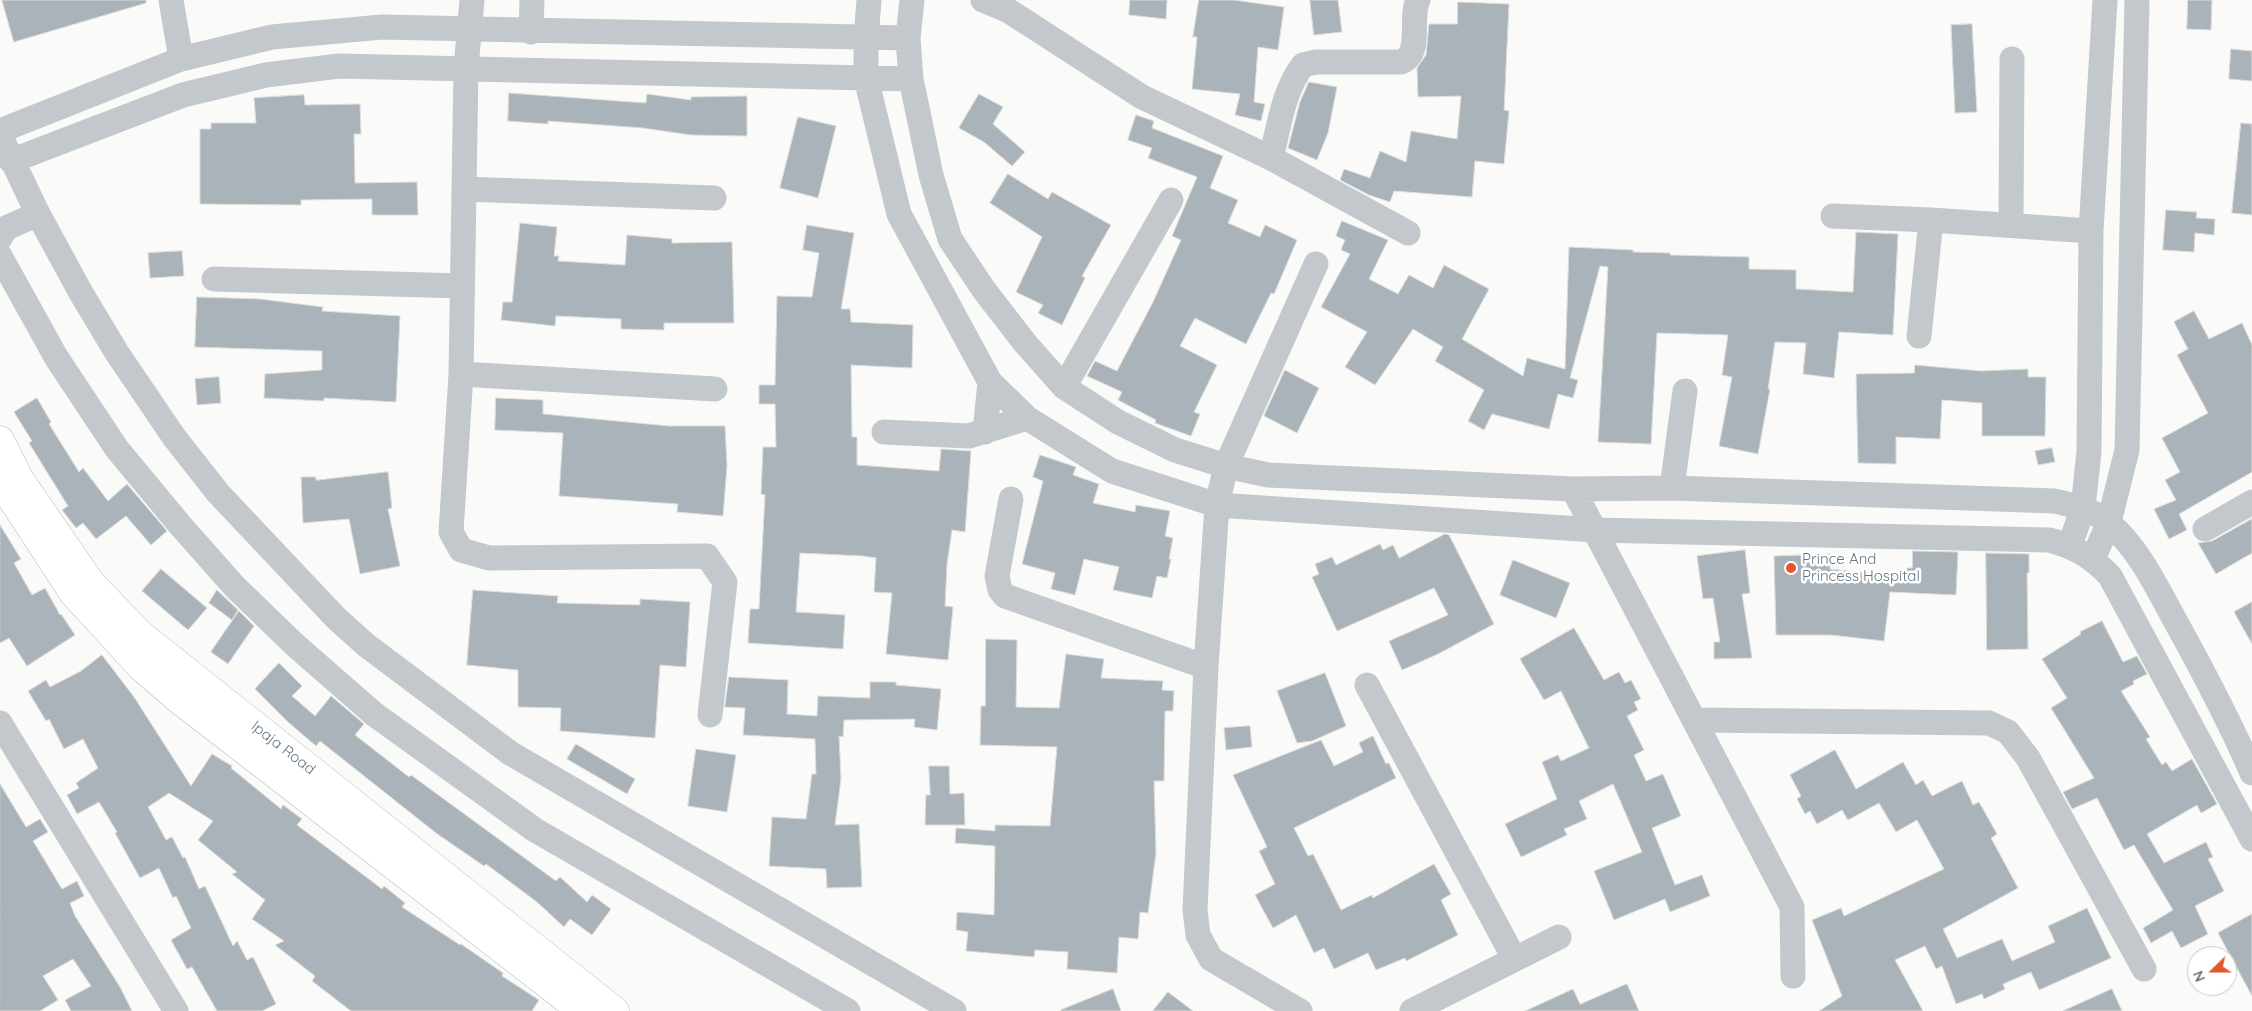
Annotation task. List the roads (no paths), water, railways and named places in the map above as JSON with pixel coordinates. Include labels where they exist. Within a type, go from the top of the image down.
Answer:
[{"type":"main road","name":"Ipaja Road","points":[[0,440],[20,480],[91,582],[140,634],[615,1011]]},
{"type":"main road","name":"Ipaja Road","points":[[0,481],[49,559],[74,594],[141,667],[185,705],[569,1007]]},
{"type":"street","points":[[171,0],[181,59]]},
{"type":"street","points":[[472,0],[466,68],[461,374],[451,532],[461,550],[489,558],[707,556],[725,582],[710,715]]},
{"type":"street","points":[[531,32],[532,0]]},
{"type":"street","points":[[869,0],[866,78],[899,214],[990,382],[1027,418],[1112,471],[1217,505],[1595,530],[2049,540],[2070,545],[2093,559],[2110,576],[2243,801],[2252,839]]},
{"type":"street","points":[[912,0],[908,38],[911,79],[931,175],[950,239],[984,290],[1025,343],[1064,387],[1118,422],[1175,450],[1226,466],[1268,475],[1573,489],[1672,488],[2054,501],[2083,508],[2109,522],[2130,544],[2159,590],[2228,717],[2252,773]]},
{"type":"street","points":[[983,0],[1009,11],[1142,97],[1271,158],[1408,233]]},
{"type":"street","points":[[1271,158],[1288,92],[1295,75],[1303,65],[1316,62],[1406,60],[1413,53],[1413,25],[1418,0]]},
{"type":"street","points":[[2070,545],[2083,508],[2089,452],[2091,231],[2105,0]]},
{"type":"street","points":[[2093,559],[2109,522],[2127,450],[2137,0]]},
{"type":"street","points":[[908,38],[866,39],[531,32],[382,27],[272,36],[181,59],[0,133],[11,161],[81,293],[117,353],[174,437],[218,493],[336,618],[366,645],[510,753],[954,1011]]},
{"type":"street","points":[[2011,225],[2012,59]]},
{"type":"street","points":[[11,161],[183,95],[266,75],[339,66],[911,79]]},
{"type":"street","points":[[464,189],[714,198]]},
{"type":"street","points":[[1064,387],[1171,200]]},
{"type":"street","points":[[0,238],[6,228],[38,214]]},
{"type":"street","points":[[1833,216],[1931,220],[2091,231]]},
{"type":"street","points":[[1919,336],[1931,220]]},
{"type":"street","points":[[0,256],[56,357],[118,450],[180,525],[235,586],[295,645],[374,714],[534,830],[848,1011]]},
{"type":"street","points":[[1300,1011],[1211,959],[1198,935],[1195,910],[1206,667],[1217,505],[1226,466],[1316,264]]},
{"type":"street","points":[[214,279],[462,286]]},
{"type":"street","points":[[461,374],[715,389]]},
{"type":"street","points":[[985,432],[990,382]]},
{"type":"street","points":[[1672,488],[1685,391]]},
{"type":"street","points":[[884,432],[953,437],[969,436],[1027,418]]},
{"type":"street","points":[[1573,489],[1792,907],[1793,976]]},
{"type":"street","points":[[1011,499],[997,576],[1000,590],[1005,596],[1206,667]]},
{"type":"street","points":[[2205,529],[2252,502]]},
{"type":"street","points":[[1367,685],[1514,958]]},
{"type":"street","points":[[1694,720],[1988,723],[2008,732],[2028,758],[2144,969]]},
{"type":"street","points":[[0,723],[176,1011]]},
{"type":"street","points":[[1412,1011],[1559,937]]},
{"type":"place","name":"Prince And Princess Hospital","points":[[1791,568]]}]
